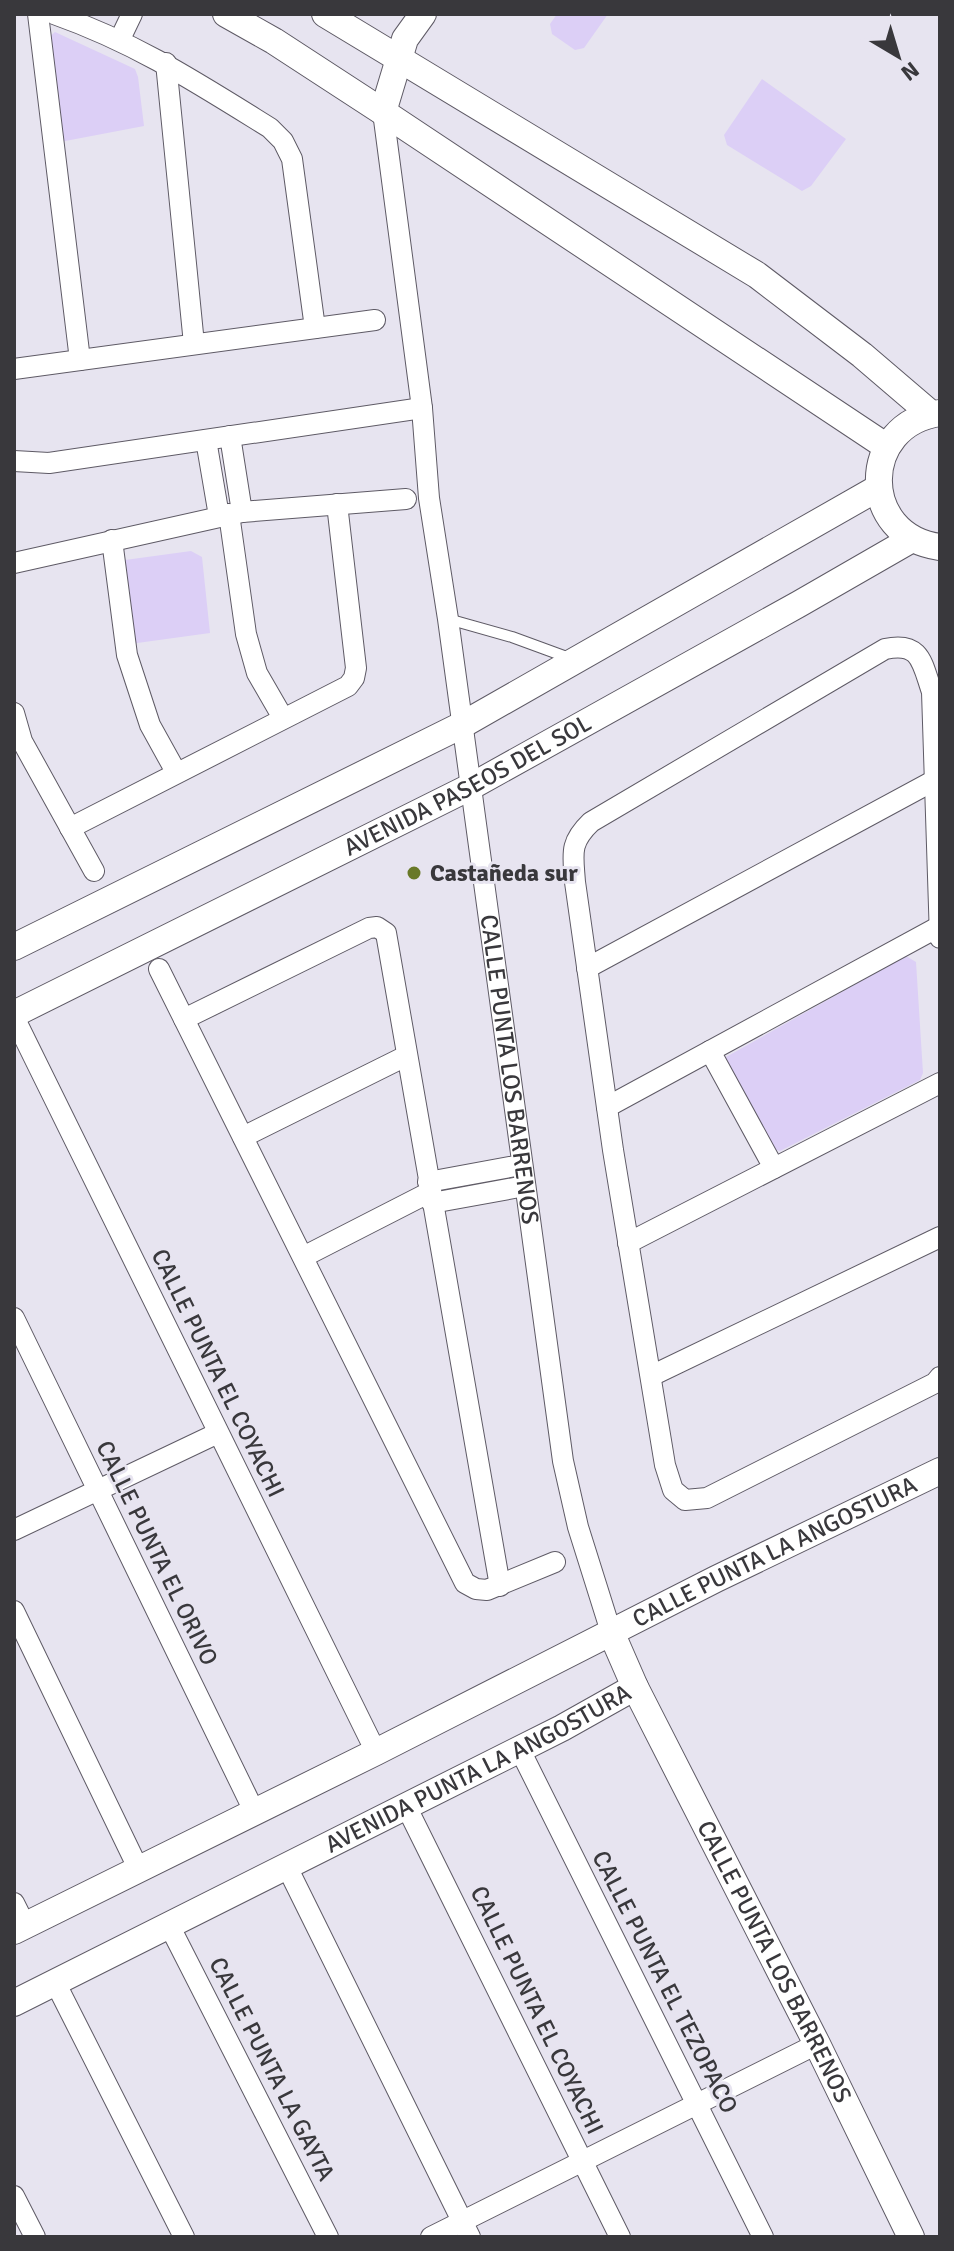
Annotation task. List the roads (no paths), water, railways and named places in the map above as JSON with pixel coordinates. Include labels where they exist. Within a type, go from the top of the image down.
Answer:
[{"type":"street","points":[[38,14],[80,360]]},
{"type":"street","points":[[54,14],[99,22],[120,39],[166,63],[270,128],[283,141],[292,159],[315,328]]},
{"type":"street","points":[[120,39],[132,14]]},
{"type":"street","points":[[226,14],[274,41],[383,112],[887,447]]},
{"type":"street","points":[[325,14],[757,275],[935,414],[905,426],[887,447],[878,474],[878,488],[893,523],[912,539],[940,547]]},
{"type":"street","points":[[383,112],[405,39],[423,14]]},
{"type":"street","points":[[166,63],[194,344]]},
{"type":"street","name":"CALLE PUNTA LOS BARRENOS","points":[[383,112],[422,408],[429,498],[472,786],[563,1461],[578,1527],[611,1632]]},
{"type":"street","points":[[14,369],[375,320]]},
{"type":"street","points":[[14,461],[49,463],[422,408]]},
{"type":"street","points":[[230,436],[230,514],[246,634],[257,673],[283,718]]},
{"type":"street","points":[[206,440],[230,514]]},
{"type":"street","points":[[14,477],[49,463]]},
{"type":"street","points":[[14,947],[462,725],[878,488]]},
{"type":"street","points":[[14,563],[230,514],[406,499]]},
{"type":"street","points":[[70,828],[348,686],[356,668],[337,504]]},
{"type":"street","name":"AVENIDA PASEOS DEL SOL","points":[[14,1016],[472,786],[912,539]]},
{"type":"street","points":[[112,540],[130,667],[150,725],[176,772]]},
{"type":"street","points":[[940,938],[932,692],[914,650],[900,645],[885,649],[591,822],[577,835],[573,857],[575,882],[607,1107],[665,1465],[673,1490],[685,1500],[707,1498],[935,1383],[940,1377]]},
{"type":"street","points":[[14,713],[22,741],[94,871]]},
{"type":"street","points":[[587,968],[935,780]]},
{"type":"street","points":[[607,1107],[940,926]]},
{"type":"street","points":[[184,1019],[369,928],[377,927],[386,933],[500,1586]]},
{"type":"street","points":[[159,969],[465,1583],[487,1590],[555,1562]]},
{"type":"street","name":"CALLE PUNTA EL COYACHI","points":[[14,1016],[376,1752]]},
{"type":"street","points":[[710,1051],[774,1168]]},
{"type":"street","points":[[243,1137],[406,1056]]},
{"type":"street","points":[[628,1243],[940,1083]]},
{"type":"street","points":[[303,1257],[430,1192],[521,1165]]},
{"type":"street","points":[[430,1192],[525,1186]]},
{"type":"street","points":[[651,1376],[940,1237]]},
{"type":"street","name":"CALLE PUNTA EL ORIVO","points":[[14,1318],[254,1811]]},
{"type":"street","points":[[14,1530],[218,1433]]},
{"type":"street","name":"CALLE PUNTA LA ANGOSTURA","points":[[611,1632],[940,1471]]},
{"type":"street","points":[[14,1611],[139,1870]]},
{"type":"street","points":[[18,1920],[139,1870],[611,1632]]},
{"type":"street","name":"AVENIDA PUNTA LA ANGOSTURA","points":[[14,2003],[520,1750],[635,1687],[611,1632]]},
{"type":"street","name":"CALLE PUNTA LOS BARRENOS","points":[[635,1687],[817,2044],[911,2237]]},
{"type":"street","name":"CALLE PUNTA EL TEZOPACO","points":[[520,1750],[763,2237]]},
{"type":"street","name":"CALLE PUNTA EL COYACHI","points":[[406,1806],[620,2237]]},
{"type":"street","points":[[287,1867],[467,2230]]},
{"type":"street","name":"CALLE PUNTA LA GAYTA","points":[[169,1925],[328,2237]]},
{"type":"street","points":[[55,1982],[184,2237]]},
{"type":"street","points":[[431,2237],[467,2230],[583,2163],[817,2044]]},
{"type":"street","points":[[14,2196],[35,2237]]},
{"type":"lane","points":[[448,619],[512,637],[576,661]]},
{"type":"place","name":"Castañeda sur","points":[[414,873]]}]
